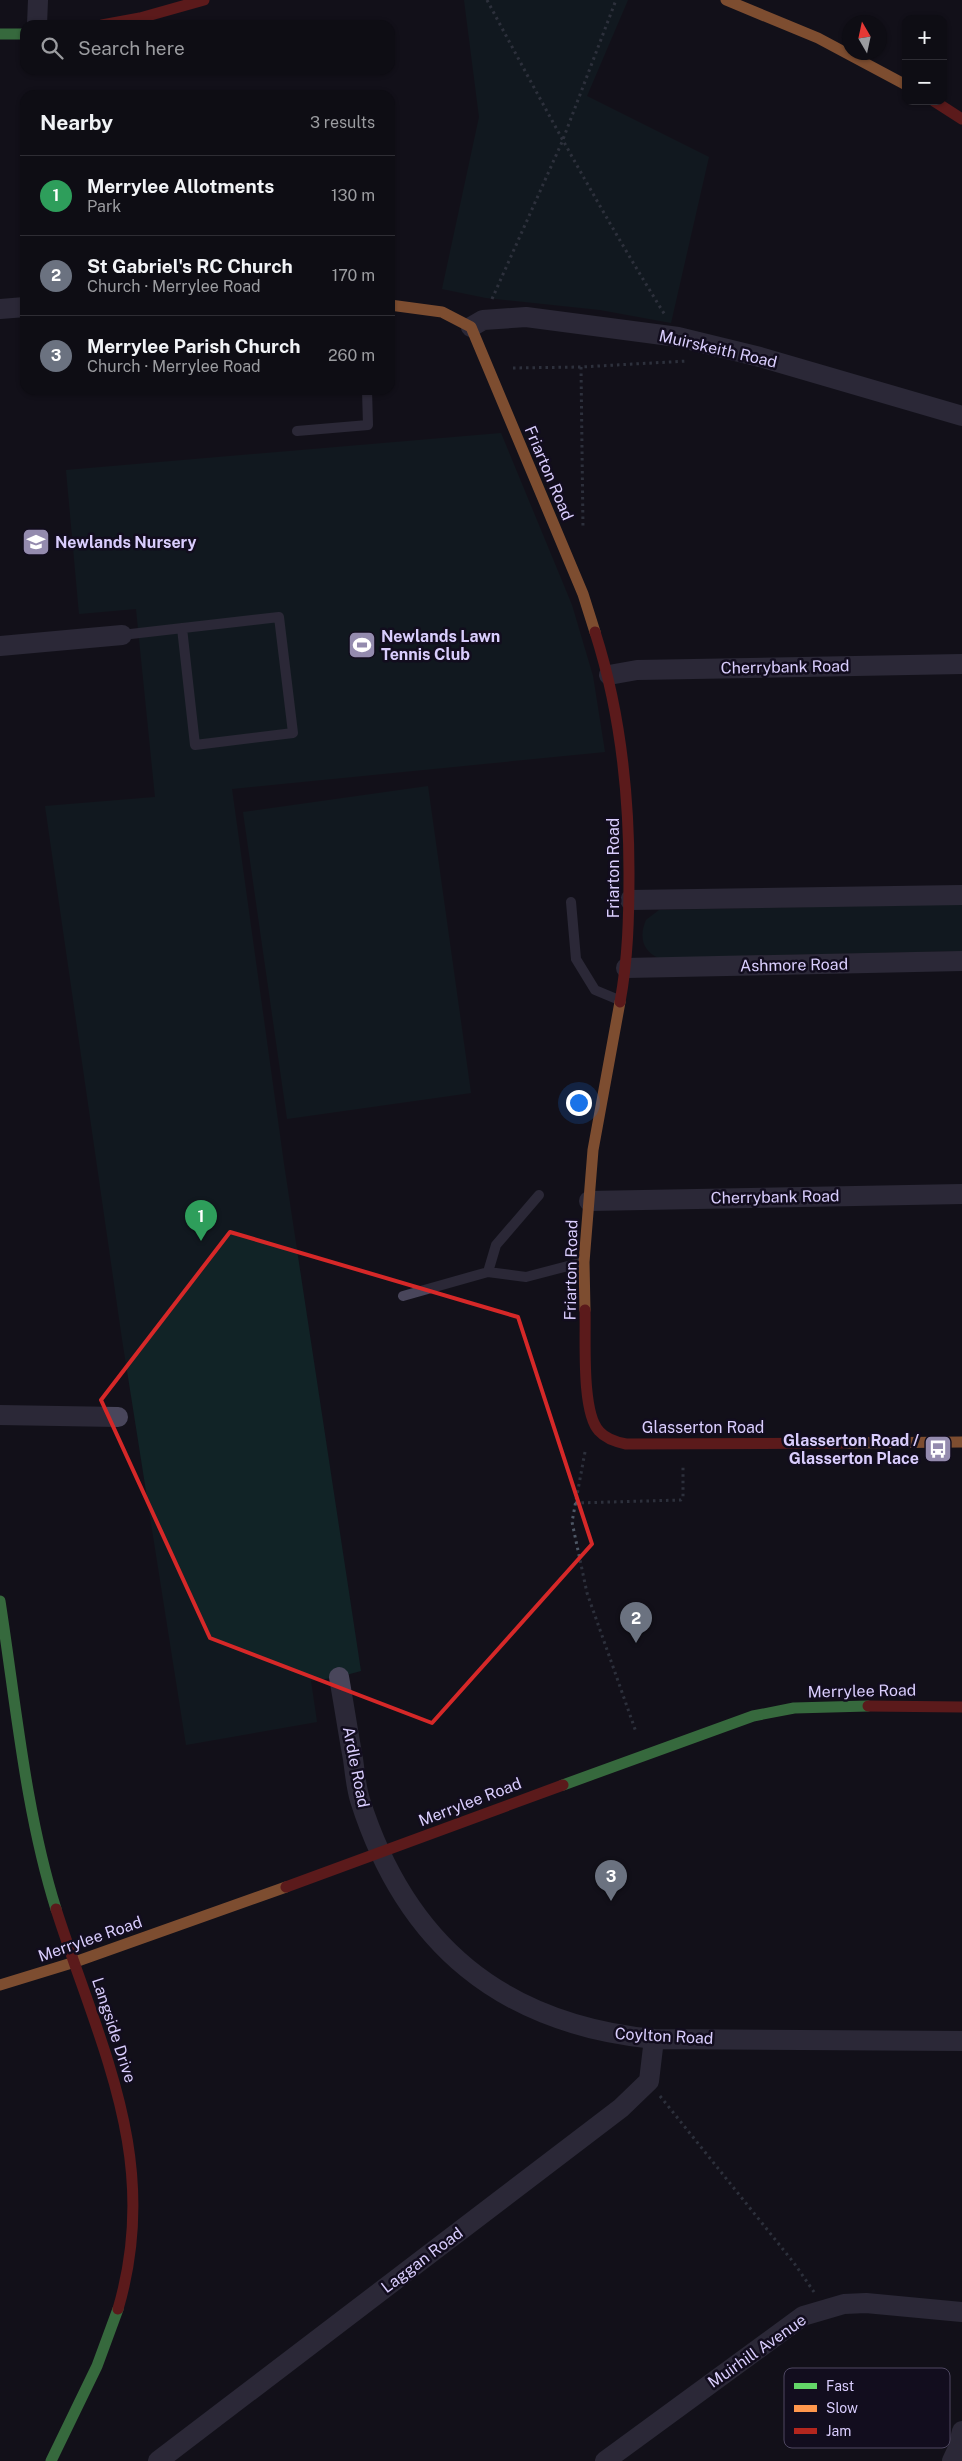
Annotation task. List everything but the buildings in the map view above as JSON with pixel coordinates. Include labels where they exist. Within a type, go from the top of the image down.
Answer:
[{"type":"street","points":[[37,20],[38,0]]},
{"type":"street","points":[[129,20],[204,0]]},
{"type":"street","points":[[726,0],[767,15],[815,37],[902,83]]},
{"type":"street","points":[[0,34],[20,34]]},
{"type":"street","points":[[940,105],[962,119]]},
{"type":"street","points":[[395,306],[449,314],[477,324]]},
{"type":"street","points":[[0,309],[20,307]]},
{"type":"street","name":"Muirskeith Road","points":[[477,324],[509,317],[545,318],[678,337],[760,357],[962,416]]},
{"type":"street","name":"Friarton Road","points":[[477,324],[487,369],[583,594],[609,675],[626,777],[630,816],[630,900],[626,968],[593,1150],[584,1262],[588,1406],[591,1418],[598,1432]]},
{"type":"street","points":[[0,646],[122,635]]},
{"type":"street","name":"Cherrybank Road","points":[[609,675],[637,670],[962,664]]},
{"type":"street","points":[[630,900],[962,895]]},
{"type":"street","name":"Ashmore Road","points":[[626,968],[962,962]]},
{"type":"street","name":"Cherrybank Road","points":[[589,1201],[962,1194]]},
{"type":"street","points":[[0,1415],[118,1417]]},
{"type":"street","name":"Glasserton Road","points":[[598,1432],[611,1441],[626,1444],[962,1442]]},
{"type":"street","name":"Langside Drive","points":[[0,1601],[38,1843],[57,1914],[75,1962],[120,2103],[131,2156],[134,2226],[129,2266],[106,2347],[89,2388],[51,2461]]},
{"type":"street","name":"Ardle Road","points":[[339,1677],[359,1798],[380,1854]]},
{"type":"street","name":"Merrylee Road","points":[[0,1985],[75,1962],[380,1854],[735,1721],[794,1708],[828,1706],[962,1707]]},
{"type":"street","name":"Coylton Road","points":[[380,1854],[422,1925],[445,1949],[469,1970],[496,1988],[536,2010],[565,2022],[595,2031],[654,2039],[962,2041]]},
{"type":"street","points":[[649,2081],[654,2039]]},
{"type":"street","name":"Laggan Road","points":[[158,2461],[621,2108],[649,2081]]},
{"type":"street","name":"Muirhill Avenue","points":[[605,2461],[782,2329],[804,2316],[844,2304],[866,2303],[962,2312]]},
{"type":"street","points":[[952,2461],[958,2448],[962,2431]]},
{"type":"lane","points":[[296,431],[368,425],[367,395]]},
{"type":"lane","points":[[122,635],[182,628],[279,617],[293,733],[195,745],[182,628]]},
{"type":"lane","points":[[571,902],[576,959],[595,990],[620,1000]]},
{"type":"lane","points":[[488,1272],[496,1245],[539,1195]]},
{"type":"lane","points":[[403,1296],[488,1272],[526,1277],[584,1262]]},
{"type":"path","points":[[487,0],[562,142],[612,230],[678,337]]},
{"type":"path","points":[[477,324],[562,142],[616,0]]},
{"type":"path","points":[[487,369],[582,367],[690,361]]},
{"type":"path","points":[[582,367],[582,535]]},
{"type":"path","points":[[591,1418],[572,1522],[587,1593],[644,1754]]},
{"type":"path","points":[[575,1503],[681,1500],[683,1498],[683,1443]]},
{"type":"path","points":[[649,2081],[794,2263],[825,2309]]},
{"type":"highlighted area","points":[[230,1232],[518,1317],[592,1544],[432,1723],[210,1638],[101,1400]]},
{"type":"shaded area","points":[[464,0],[628,0],[587,96],[709,157],[671,323],[600,310],[486,298],[442,289],[479,117]]},
{"type":"shaded area","points":[[501,433],[572,605],[593,676],[605,752],[232,789],[284,1164],[361,1671],[339,1677],[311,1681],[317,1722],[186,1745],[122,1339],[45,806],[155,797],[136,609],[79,614],[66,470]]},
{"type":"shaded area","points":[[428,786],[471,1093],[287,1119],[243,812]]},
{"type":"shaded area","points":[[962,904],[962,951],[659,958],[649,951],[643,937],[646,920],[659,910]]},
{"type":"traffic: fast","points":[[0,34],[20,34]]},
{"type":"traffic: fast","points":[[0,1601],[36,1834],[56,1909]]},
{"type":"traffic: fast","points":[[563,1785],[753,1716],[794,1708],[868,1706]]},
{"type":"traffic: fast","points":[[51,2461],[97,2366],[118,2309]]},
{"type":"traffic: slow","points":[[726,0],[818,38],[902,83]]},
{"type":"traffic: slow","points":[[395,306],[442,312],[471,327],[583,594],[595,632]]},
{"type":"traffic: slow","points":[[585,1310],[584,1262],[593,1150],[620,1002]]},
{"type":"traffic: slow","points":[[847,1443],[962,1442]]},
{"type":"traffic: slow","points":[[0,1985],[75,1962],[286,1887]]},
{"type":"traffic: jam","points":[[129,20],[204,0]]},
{"type":"traffic: jam","points":[[940,105],[962,119]]},
{"type":"traffic: jam","points":[[595,632],[611,691],[625,781],[629,842],[628,922],[625,970],[620,1002]]},
{"type":"traffic: jam","points":[[585,1310],[586,1373],[589,1408],[593,1421],[599,1431],[608,1438],[626,1444],[847,1443]]},
{"type":"traffic: jam","points":[[868,1706],[962,1707]]},
{"type":"traffic: jam","points":[[286,1887],[563,1785]]},
{"type":"traffic: jam","points":[[56,1909],[107,2057],[120,2105],[129,2153],[133,2203],[130,2255],[118,2309]]},
{"type":"place","name":"Newlands Nursery","points":[[36,542]]},
{"type":"place","name":"Newlands Lawn Tennis Club","points":[[362,645]]},
{"type":"place","name":"Merrylee Allotments","points":[[201,1241]]},
{"type":"place","name":"Glasserton Road / Glasserton Place","points":[[938,1449]]},
{"type":"place","name":"St Gabriel's RC Church","points":[[636,1643]]},
{"type":"place","name":"Merrylee Parish Church","points":[[611,1901]]}]
